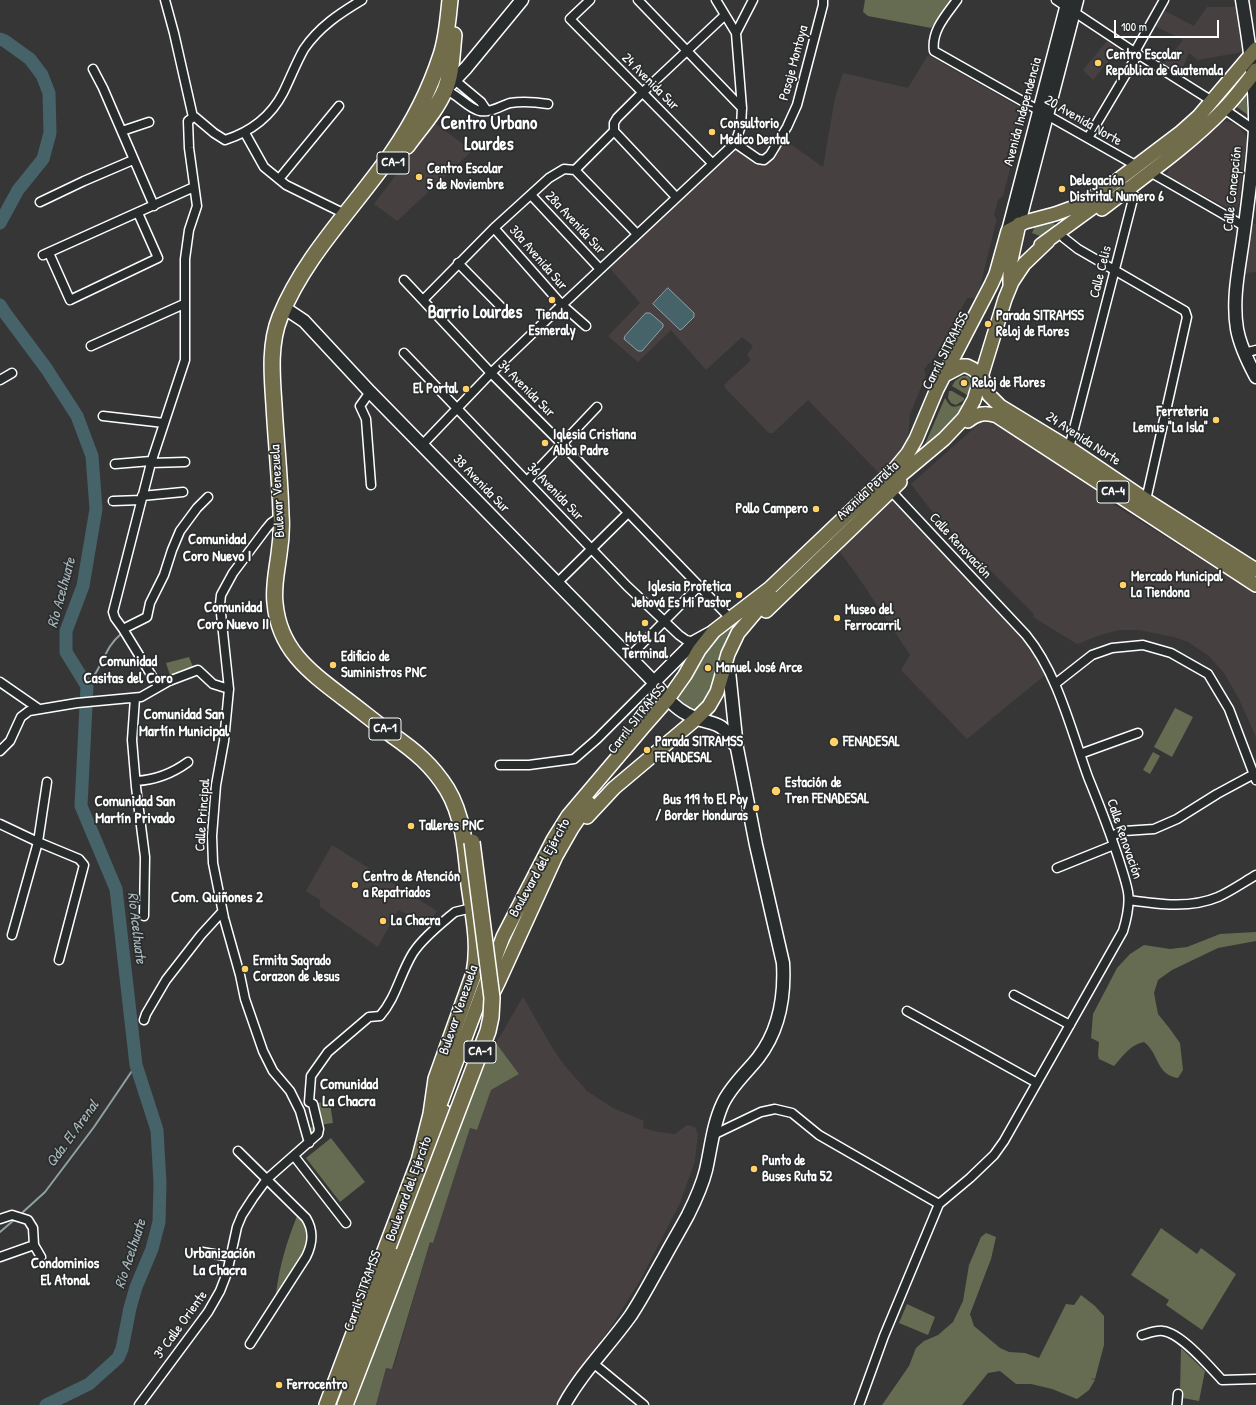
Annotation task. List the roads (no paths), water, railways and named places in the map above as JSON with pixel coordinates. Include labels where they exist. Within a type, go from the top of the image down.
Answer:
[{"type":"highway","name":"Bulevar Venezuela","points":[[419,1161],[432,1114],[436,1079],[474,973],[476,962],[476,935],[464,843],[460,822],[448,792],[437,774],[410,747],[392,735],[312,673],[296,656],[285,640],[277,616],[274,597],[281,544],[281,516],[272,377],[274,343],[277,326],[292,291],[312,258],[393,151],[409,127],[429,86],[441,54],[445,40],[450,0]]},
{"type":"highway","name":"Bulevar Venezuela","points":[[458,0],[450,82],[427,120],[340,233],[307,279],[288,310],[281,339],[278,373],[288,524],[288,542],[281,595],[288,629],[296,644],[310,662],[415,743],[438,765],[452,782],[462,804],[470,828],[472,842]]},
{"type":"highway","points":[[432,76],[435,86],[438,89],[450,82]]},
{"type":"highway","points":[[277,326],[288,310],[292,291]]},
{"type":"highway","name":"Boulevard del Ejército","points":[[345,1405],[488,1031],[491,1017],[492,998],[472,842]]},
{"type":"highway","name":"Boulevard del Ejército","points":[[327,1405],[419,1161]]},
{"type":"main road","points":[[1008,230],[1020,224],[1077,206],[1100,194],[1189,125],[1254,61]]},
{"type":"main road","points":[[1009,304],[1020,280],[1032,265],[1064,238],[1202,130],[1224,109],[1254,61]]},
{"type":"main road","name":"Carril SITRAMSS","points":[[338,1405],[476,1026],[498,983],[556,856],[572,828],[589,803],[671,701],[707,646],[716,636],[770,595],[957,427],[974,400],[983,380],[1010,287],[1024,264],[1048,241],[1195,130],[1254,61]]},
{"type":"main road","name":"Avenida Peralta","points":[[699,719],[708,716],[716,706],[722,695],[735,651],[742,637],[750,626],[889,489],[944,444],[968,421],[978,406],[983,380],[1009,304],[1010,270],[1020,224]]},
{"type":"main road","name":"Avenida Peralta","points":[[671,701],[703,644],[714,631],[770,588],[894,470],[908,453],[916,439],[931,401],[948,373],[993,280],[1008,230]]},
{"type":"main road","name":"Carril SITRAMSS","points":[[889,489],[919,446],[940,397],[948,373],[1004,276],[1022,257],[1048,241]]},
{"type":"main road","name":"24 Avenida Norte","points":[[948,373],[962,366],[967,366],[973,369],[983,380],[990,395],[1000,406],[1069,448],[1146,500],[1256,570]]},
{"type":"main road","name":"24 Avenida Norte","points":[[968,421],[978,414],[985,413],[997,416],[1256,585]]},
{"type":"main road","name":"Carril SITRAMSS","points":[[556,856],[584,820],[614,788],[699,719],[714,699],[720,685],[728,654],[738,633],[770,595]]},
{"type":"main road","name":"Boulevard del Ejército","points":[[419,1161],[503,937],[546,852],[568,816],[645,725],[671,701]]},
{"type":"main road","name":"Boulevard del Ejército","points":[[350,1405],[392,1290],[398,1266]]},
{"type":"street","points":[[165,0],[193,117]]},
{"type":"street","points":[[193,117],[198,119],[214,133],[225,140],[245,132],[263,119],[275,105],[305,48],[321,29],[344,10],[362,0]]},
{"type":"street","points":[[450,82],[522,0]]},
{"type":"street","name":"24 Avenida Sur","points":[[590,0],[570,19],[712,162]]},
{"type":"street","points":[[638,0],[742,108]]},
{"type":"street","points":[[422,445],[491,373],[712,162],[734,143],[741,126],[742,108],[736,33],[724,16],[716,0]]},
{"type":"street","points":[[736,33],[753,0]]},
{"type":"street","name":"Pasaje Montoya","points":[[734,143],[759,160],[764,160],[770,155],[787,127],[797,105],[823,5],[823,0]]},
{"type":"street","name":"20 Avenida Norte","points":[[957,0],[938,26],[933,44],[934,51],[1137,166]]},
{"type":"street","name":"Avenida Independencia","points":[[1020,224],[1066,5],[1077,0]]},
{"type":"street","points":[[1088,138],[1134,59],[1137,48],[1164,0]]},
{"type":"street","name":"Calle Concepción","points":[[1242,0],[1254,61],[1255,130],[1236,286],[1236,313],[1237,330],[1241,346],[1250,351],[1256,377]]},
{"type":"street","points":[[1066,5],[1136,53],[1212,101]]},
{"type":"street","points":[[676,198],[614,131],[614,123],[617,118],[642,93],[724,16]]},
{"type":"street","points":[[93,69],[122,131],[133,160],[154,206]]},
{"type":"street","points":[[450,82],[452,92],[472,108],[478,110],[487,111],[521,102],[548,104]]},
{"type":"street","points":[[450,82],[478,99],[484,104],[487,111]]},
{"type":"street","points":[[279,179],[339,106]]},
{"type":"street","points":[[1224,109],[1255,130]]},
{"type":"street","name":"Avenida Independencia","points":[[1008,230],[1043,113]]},
{"type":"street","points":[[158,686],[114,617],[113,610],[151,462],[185,360],[185,254],[189,229],[197,206],[188,121],[193,117]]},
{"type":"street","points":[[122,131],[149,122]]},
{"type":"street","points":[[575,170],[614,131]]},
{"type":"street","points":[[245,132],[264,167],[286,186],[345,214]]},
{"type":"street","points":[[40,202],[133,160]]},
{"type":"street","points":[[423,300],[494,228],[551,176],[564,169],[575,170],[637,234]]},
{"type":"street","points":[[1150,172],[1244,226]]},
{"type":"street","points":[[138,213],[158,258],[70,300],[46,254],[194,187]]},
{"type":"street","name":"28a Avenida Sur","points":[[531,195],[600,269]]},
{"type":"street","name":"Calle Celis","points":[[1069,448],[1134,195]]},
{"type":"street","name":"30a Avenida Sur","points":[[494,228],[562,305],[586,326]]},
{"type":"street","points":[[1064,238],[1078,249],[1185,311],[1187,317],[1146,500]]},
{"type":"street","points":[[458,263],[507,314]]},
{"type":"street","name":"34 Avenida Sur","points":[[404,280],[491,373],[562,444],[730,618]]},
{"type":"street","points":[[91,346],[184,304]]},
{"type":"street","name":"38 Avenida Sur","points":[[288,310],[304,321],[370,392],[654,682]]},
{"type":"street","name":"36 Avenida Sur","points":[[404,353],[627,586],[679,635],[686,640],[694,642]]},
{"type":"street","points":[[0,380],[12,373]]},
{"type":"street","points":[[370,392],[360,406],[366,419],[371,485]]},
{"type":"street","points":[[526,481],[597,408]]},
{"type":"street","points":[[103,416],[164,423]]},
{"type":"street","points":[[115,464],[185,462]]},
{"type":"street","name":"Calle Renovación","points":[[889,489],[1034,645],[1060,695],[1080,754],[1111,836],[1126,884],[1128,900],[1128,914],[1123,931],[1004,1141],[994,1155],[970,1178],[939,1204]]},
{"type":"street","points":[[113,501],[183,492]]},
{"type":"street","points":[[123,629],[147,617],[150,603],[164,575],[180,530],[197,508],[208,497]]},
{"type":"street","points":[[557,583],[628,513]]},
{"type":"street","name":"Calle Principal","points":[[281,516],[271,523],[266,529],[233,573],[221,595],[220,611],[229,690],[224,741],[216,785],[212,836],[213,863],[222,912],[240,975],[245,999],[263,1051],[273,1071],[290,1091],[300,1111],[309,1143]]},
{"type":"street","points":[[629,657],[699,586]]},
{"type":"street","name":"Avenida Peralta","points":[[654,682],[694,642],[714,631]]},
{"type":"street","points":[[1055,684],[1092,655],[1112,648],[1143,645],[1171,653],[1208,674],[1229,709],[1255,777],[1217,794],[1177,819],[1160,826],[1124,832],[1111,836]]},
{"type":"street","points":[[0,751],[10,741],[21,717],[29,711],[77,703],[142,697],[168,681],[198,670],[213,684],[229,690]]},
{"type":"street","points":[[564,1405],[572,1391],[630,1316],[688,1215],[705,1172],[719,1111],[729,1092],[759,1056],[772,1034],[782,1000],[783,964],[736,748],[729,671]]},
{"type":"street","points":[[0,682],[39,709]]},
{"type":"street","points":[[500,765],[529,765],[574,759],[597,739],[654,682],[681,711],[721,726],[730,736],[736,748]]},
{"type":"street","points":[[135,698],[132,740],[145,857],[144,916]]},
{"type":"street","points":[[1080,754],[1138,733]]},
{"type":"street","points":[[136,781],[149,780],[178,770],[188,762]]},
{"type":"street","points":[[12,935],[38,842],[47,782]]},
{"type":"street","points":[[0,824],[79,859],[84,865],[59,960]]},
{"type":"street","points":[[1057,868],[1114,846]]},
{"type":"street","points":[[1128,900],[1159,905],[1198,903],[1219,896],[1256,875]]},
{"type":"street","name":"3ª Calle Oriente","points":[[139,1405],[212,1306],[225,1281],[237,1227],[253,1198],[267,1179],[317,1136],[319,1128],[313,1104],[309,1102],[311,1076],[328,1052],[369,1017],[380,1016],[391,1002],[413,954],[419,945],[450,916],[462,910],[472,908]]},
{"type":"street","points":[[144,1020],[166,980],[201,935],[222,912]]},
{"type":"street","points":[[1014,995],[1070,1025]]},
{"type":"street","points":[[907,1012],[1037,1084]]},
{"type":"street","points":[[713,1135],[761,1112],[774,1109],[792,1113],[819,1136],[939,1204],[884,1336],[858,1405]]},
{"type":"street","points":[[238,1151],[306,1218],[312,1229],[312,1240],[306,1257],[250,1344]]},
{"type":"street","points":[[294,1156],[346,1223]]},
{"type":"street","points":[[0,1219],[12,1215],[28,1220],[33,1228],[34,1245],[41,1257]]},
{"type":"street","points":[[0,1257],[34,1245]]},
{"type":"street","points":[[202,1252],[231,1257]]},
{"type":"street","points":[[1142,1335],[1164,1331],[1172,1334],[1195,1351],[1222,1380],[1256,1379]]},
{"type":"street","points":[[593,1363],[644,1405]]},
{"type":"street","points":[[1177,1405],[1178,1394]]},
{"type":"water","points":[[668,288],[694,313],[694,317],[680,330],[653,304]]},
{"type":"water","points":[[646,313],[650,313],[663,324],[663,327],[642,351],[638,351],[624,339]]},
{"type":"waterway","name":"Río Acelhuate","points":[[0,39],[30,59],[42,75],[49,93],[50,133],[43,159],[18,190],[0,223]]},
{"type":"waterway","name":"Río Acelhuate","points":[[0,305],[46,368],[77,416],[92,456],[96,509],[83,586],[66,631],[66,652],[87,686],[81,806],[116,889],[136,1065],[157,1130],[160,1183],[159,1222],[152,1249],[136,1287],[130,1308],[122,1349],[118,1358],[89,1384],[46,1405]]},
{"type":"waterway","points":[[87,686],[110,646],[121,634]]},
{"type":"waterway","name":"Qda. El Arenal","points":[[23,1212],[45,1192],[94,1127],[136,1065]]},
{"type":"waterway","name":"Qda. El Arenal","points":[[0,1232],[14,1220]]},
{"type":"place","name":"Centro Escolar República de Guatemala","points":[[1098,63]]},
{"type":"place","name":"Consultorio Medico Dental","points":[[712,132]]},
{"type":"place","name":"Centro Escolar 5 de Noviembre","points":[[419,177]]},
{"type":"place","name":"Delegación Distrital Numero 6","points":[[1062,189]]},
{"type":"place","name":"Tienda Esmeraly","points":[[552,300]]},
{"type":"place","name":"Parada SITRAMSS Reloj de Flores","points":[[988,324]]},
{"type":"place","name":"Reloj de Flores","points":[[964,383]]},
{"type":"place","name":"El Portal","points":[[466,389]]},
{"type":"place","name":"Ferreteria Lemus \"La Isla\"","points":[[1216,420]]},
{"type":"place","name":"Iglesia Cristiana Abba Padre","points":[[545,443]]},
{"type":"place","name":"Pollo Campero","points":[[816,509]]},
{"type":"place","name":"Mercado Municipal La Tiendona","points":[[1123,585]]},
{"type":"place","name":"Iglesia Profetica Jehová Es Mi Pastor","points":[[739,595]]},
{"type":"place","name":"Museo del Ferrocarril","points":[[837,618]]},
{"type":"place","name":"Hotel La Terminal","points":[[645,623]]},
{"type":"place","name":"Edificio de Suministros PNC","points":[[333,665]]},
{"type":"place","name":"Manuel José Arce","points":[[708,668]]},
{"type":"place","name":"FENADESAL","points":[[834,742]]},
{"type":"place","name":"Parada SITRAMSS FENADESAL","points":[[647,750]]},
{"type":"place","name":"Estación de Tren FENADESAL","points":[[776,791]]},
{"type":"place","name":"Bus 119 to El Poy / Border Honduras","points":[[756,808]]},
{"type":"place","name":"Talleres PNC","points":[[411,826]]},
{"type":"place","name":"Centro de Atención a Repatriados","points":[[355,885]]},
{"type":"place","name":"La Chacra","points":[[383,921]]},
{"type":"place","name":"Ermita Sagrado Corazon de Jesus","points":[[245,969]]},
{"type":"place","name":"Punto de Buses Ruta 52","points":[[754,1169]]},
{"type":"place","name":"Ferrocentro","points":[[279,1385]]},
{"type":"district","name":"Centro Urbano Lourdes","points":[[489,134]]},
{"type":"district","name":"Barrio Lourdes","points":[[475,313]]},
{"type":"district","name":"Comunidad Coro Nuevo I","points":[[217,548]]},
{"type":"district","name":"Comunidad Coro Nuevo II","points":[[233,616]]},
{"type":"district","name":"Comunidad Casitas del Coro","points":[[128,670]]},
{"type":"district","name":"Comunidad San Martín Municipal","points":[[184,724]]},
{"type":"district","name":"Comunidad San Martín Privado","points":[[135,810]]},
{"type":"district","name":"Com. Quiñones 2","points":[[217,898]]},
{"type":"district","name":"Comunidad La Chacra","points":[[349,1094]]},
{"type":"district","name":"Urbanización La Chacra","points":[[220,1262]]},
{"type":"district","name":"Condominios El Atonal","points":[[65,1272]]}]
